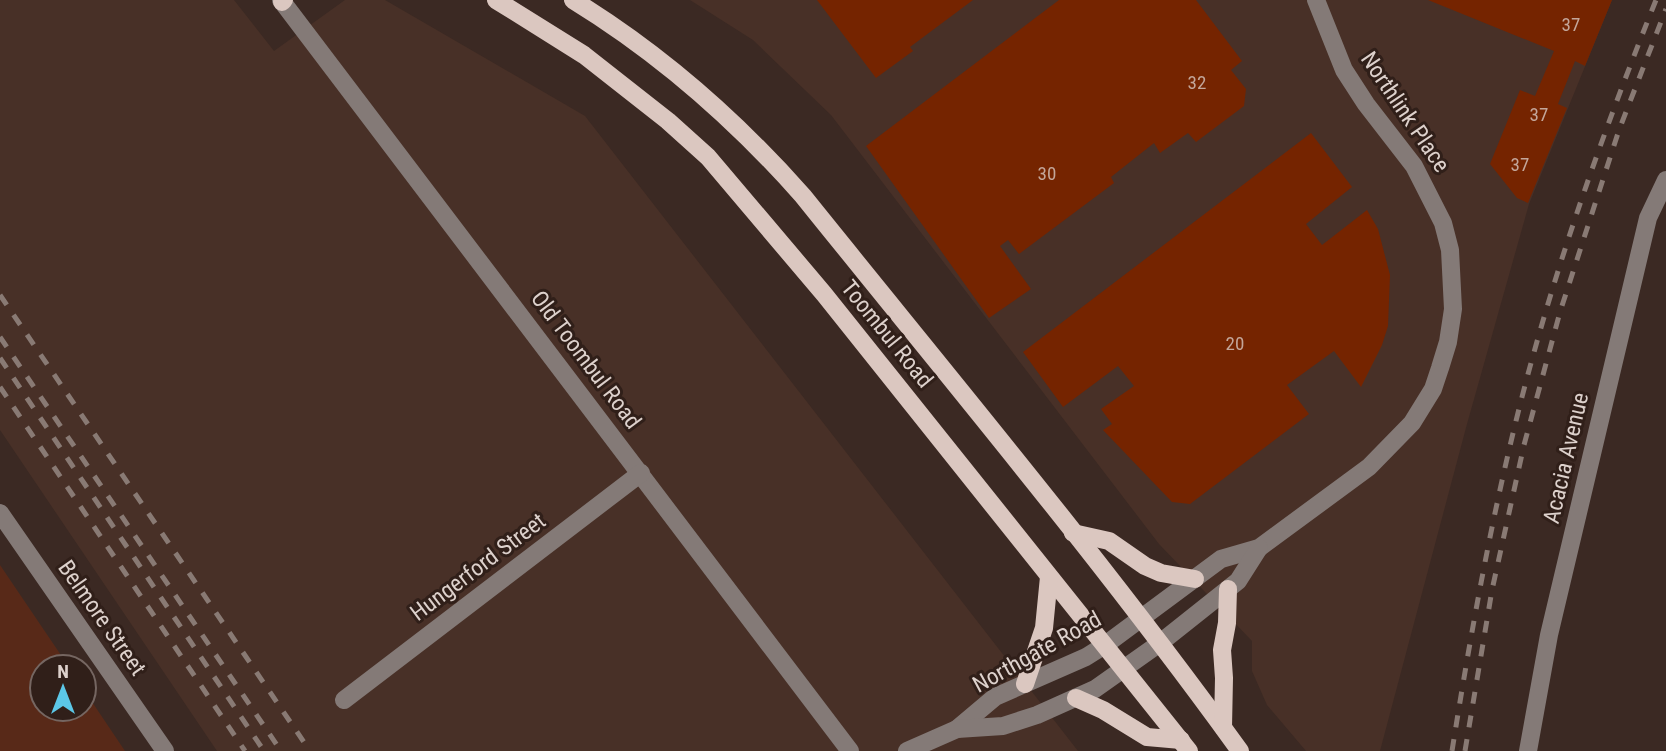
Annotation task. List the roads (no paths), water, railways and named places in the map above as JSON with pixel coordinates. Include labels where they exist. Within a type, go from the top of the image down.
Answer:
[{"type":"main road","name":"Toombul Road","points":[[496,0],[547,30],[606,71],[708,157],[815,283],[1185,746]]},
{"type":"main road","name":"Toombul Road","points":[[573,0],[612,24],[733,121],[803,196],[1141,618],[1240,751]]},
{"type":"main road","points":[[1073,533],[1109,541],[1145,566],[1161,573],[1195,579]]},
{"type":"main road","points":[[1026,684],[1044,628],[1049,577]]},
{"type":"main road","points":[[1223,727],[1222,650],[1227,624],[1228,589]]},
{"type":"main road","points":[[1076,698],[1147,737],[1185,746]]},
{"type":"street","name":"Northlink Place","points":[[1141,618],[1221,559],[1259,548],[1369,467],[1412,423],[1433,389],[1448,342],[1453,309],[1450,250],[1443,223],[1414,166],[1366,104],[1344,70],[1316,0]]},
{"type":"street","name":"Old Toombul Road","points":[[282,1],[850,751]]},
{"type":"street","name":"Acacia Avenue","points":[[1528,751],[1549,635],[1645,232],[1654,203],[1666,180]]},
{"type":"street","name":"Hungerford Street","points":[[344,700],[641,473]]},
{"type":"street","name":"Belmore Street","points":[[0,513],[165,751]]},
{"type":"street","name":"Northlink Place","points":[[1160,643],[1238,581],[1259,548]]},
{"type":"street","name":"Northgate Road","points":[[907,751],[957,729],[995,697],[1105,645],[1141,618]]},
{"type":"street","name":"Northgate Road","points":[[957,729],[1003,726],[1037,715],[1076,698],[1125,669],[1160,643]]},
{"type":"railway","points":[[1452,751],[1492,529],[1536,346],[1583,196],[1656,0]]},
{"type":"railway","points":[[1465,751],[1492,590],[1524,445],[1560,312],[1619,130],[1666,9]]},
{"type":"railway","points":[[0,295],[310,751]]},
{"type":"railway","points":[[0,337],[281,751]]},
{"type":"railway","points":[[0,358],[264,751]]},
{"type":"railway","points":[[0,387],[245,751]]}]
